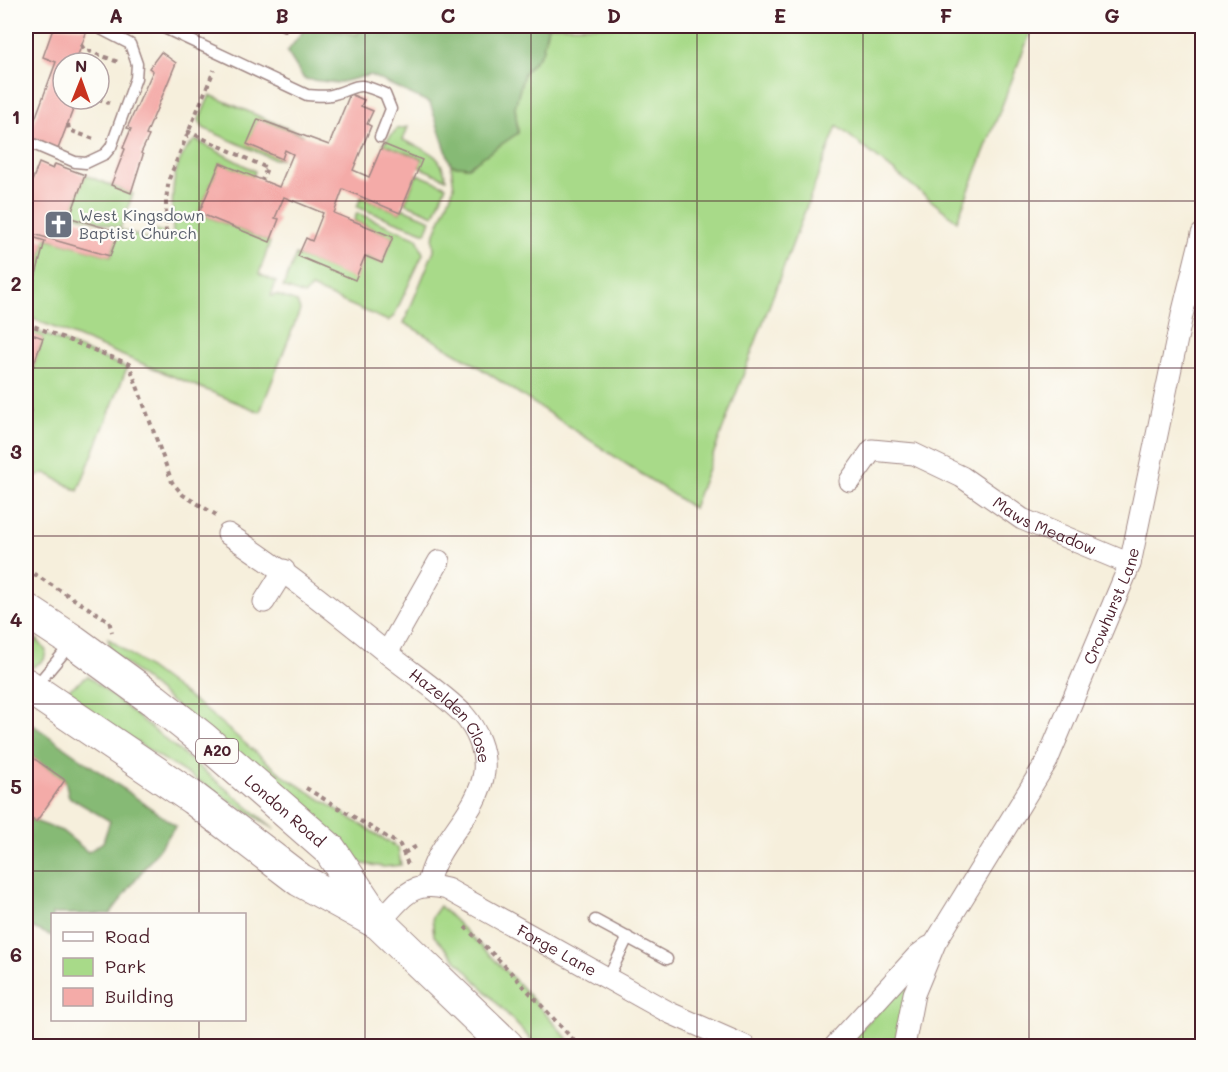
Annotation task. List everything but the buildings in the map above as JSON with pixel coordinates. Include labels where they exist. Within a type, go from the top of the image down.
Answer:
[{"type":"main road","name":"London Road","points":[[26,610],[73,641],[203,739],[330,850],[379,923],[507,1047]]},
{"type":"main road","name":"London Road","points":[[29,688],[193,798],[300,880],[379,923]]},
{"type":"street","name":"Crowhurst Lane","points":[[904,1047],[914,994],[935,943],[1047,761],[1130,564],[1182,315],[1203,234]]},
{"type":"street","name":"Maws Meadow","points":[[850,481],[872,450],[914,454],[962,477],[1022,519],[1130,564]]},
{"type":"street","name":"Hazelden Close","points":[[228,534],[284,570],[463,715],[480,740],[484,772],[479,790],[430,869],[428,885]]},
{"type":"street","points":[[387,653],[439,561]]},
{"type":"street","points":[[264,602],[284,570]]},
{"type":"street","points":[[379,923],[407,893],[428,885]]},
{"type":"street","name":"Forge Lane","points":[[428,885],[447,889],[465,897],[670,1013],[754,1044]]},
{"type":"street","name":"Crowhurst Lane","points":[[835,1047],[917,956],[935,943]]},
{"type":"lane","points":[[26,141],[75,162],[86,163],[97,159],[111,147],[136,78],[137,64],[130,44],[95,26]]},
{"type":"lane","points":[[160,26],[306,95],[330,95],[352,85],[368,86],[385,94],[391,109],[380,137]]},
{"type":"lane","points":[[29,688],[73,641]]},
{"type":"lane","points":[[595,920],[667,959]]},
{"type":"lane","points":[[608,978],[628,937]]},
{"type":"path","points":[[81,48],[88,51]]},
{"type":"path","points":[[166,234],[166,200],[169,179],[220,56]]},
{"type":"path","points":[[67,129],[83,135]]},
{"type":"path","points":[[187,131],[267,168],[262,180]]},
{"type":"path","points":[[26,322],[129,364],[172,482],[183,495],[220,517],[228,534]]},
{"type":"path","points":[[404,853],[422,843]]},
{"type":"path","points":[[754,1044],[786,1047]]},
{"type":"green space","points":[[312,26],[363,26],[357,35],[317,27],[303,31]]},
{"type":"green space","points":[[363,26],[548,26],[542,52],[524,73],[515,107],[518,133],[468,167],[451,165],[430,103],[370,75],[337,83],[304,79],[287,52],[303,31],[317,27],[357,35]]},
{"type":"green space","points":[[548,26],[1033,26],[957,221],[837,126],[693,508],[468,360],[404,323],[434,250],[433,238],[454,187],[451,165],[468,167],[518,133],[515,107],[524,73],[542,52]]},
{"type":"green space","points":[[210,95],[303,135],[302,137],[258,119],[248,144],[282,159],[273,159],[203,128],[199,120]]},
{"type":"green space","points":[[408,127],[403,140],[436,158],[444,170],[446,179],[419,167],[422,159],[383,144],[397,129]]},
{"type":"green space","points":[[196,140],[255,171],[253,177],[220,163],[199,213],[270,242],[259,274],[276,282],[271,296],[277,295],[297,302],[300,310],[260,412],[26,316],[46,238],[111,256],[120,228],[71,214],[85,175],[133,194],[120,229],[151,241],[156,230],[173,236],[172,198],[176,172],[180,159]]},
{"type":"green space","points":[[417,174],[446,186],[434,215],[405,203]]},
{"type":"green space","points":[[361,197],[400,213],[402,208],[431,220],[426,233],[357,207]]},
{"type":"green space","points":[[357,213],[417,238],[423,254],[394,316],[388,321],[311,288],[304,295],[283,287],[296,255],[355,279],[365,256],[382,263],[393,237],[354,221]]},
{"type":"green space","points":[[26,327],[127,368],[78,491],[46,473],[26,478],[28,441],[26,440],[26,420],[30,417],[32,410],[30,403],[26,401],[26,389],[43,338],[26,332]]},
{"type":"green space","points":[[108,638],[202,707],[285,777],[398,848],[401,865],[384,867],[363,864],[111,651]]},
{"type":"green space","points":[[37,639],[46,651],[44,660],[27,671],[26,657]]},
{"type":"green space","points":[[88,676],[275,829],[61,695]]},
{"type":"green space","points":[[26,720],[176,826],[111,913],[51,913],[51,936],[26,925],[26,818],[62,831],[88,852],[103,842],[110,821],[69,797],[65,780],[26,753]]},
{"type":"green space","points":[[440,906],[517,982],[574,1046],[537,1046],[434,936],[432,917]]},
{"type":"green space","points":[[912,981],[897,1046],[844,1046],[905,985]]},
{"type":"place","name":"West Kingsdown Baptist Church","points":[[58,224]]}]
